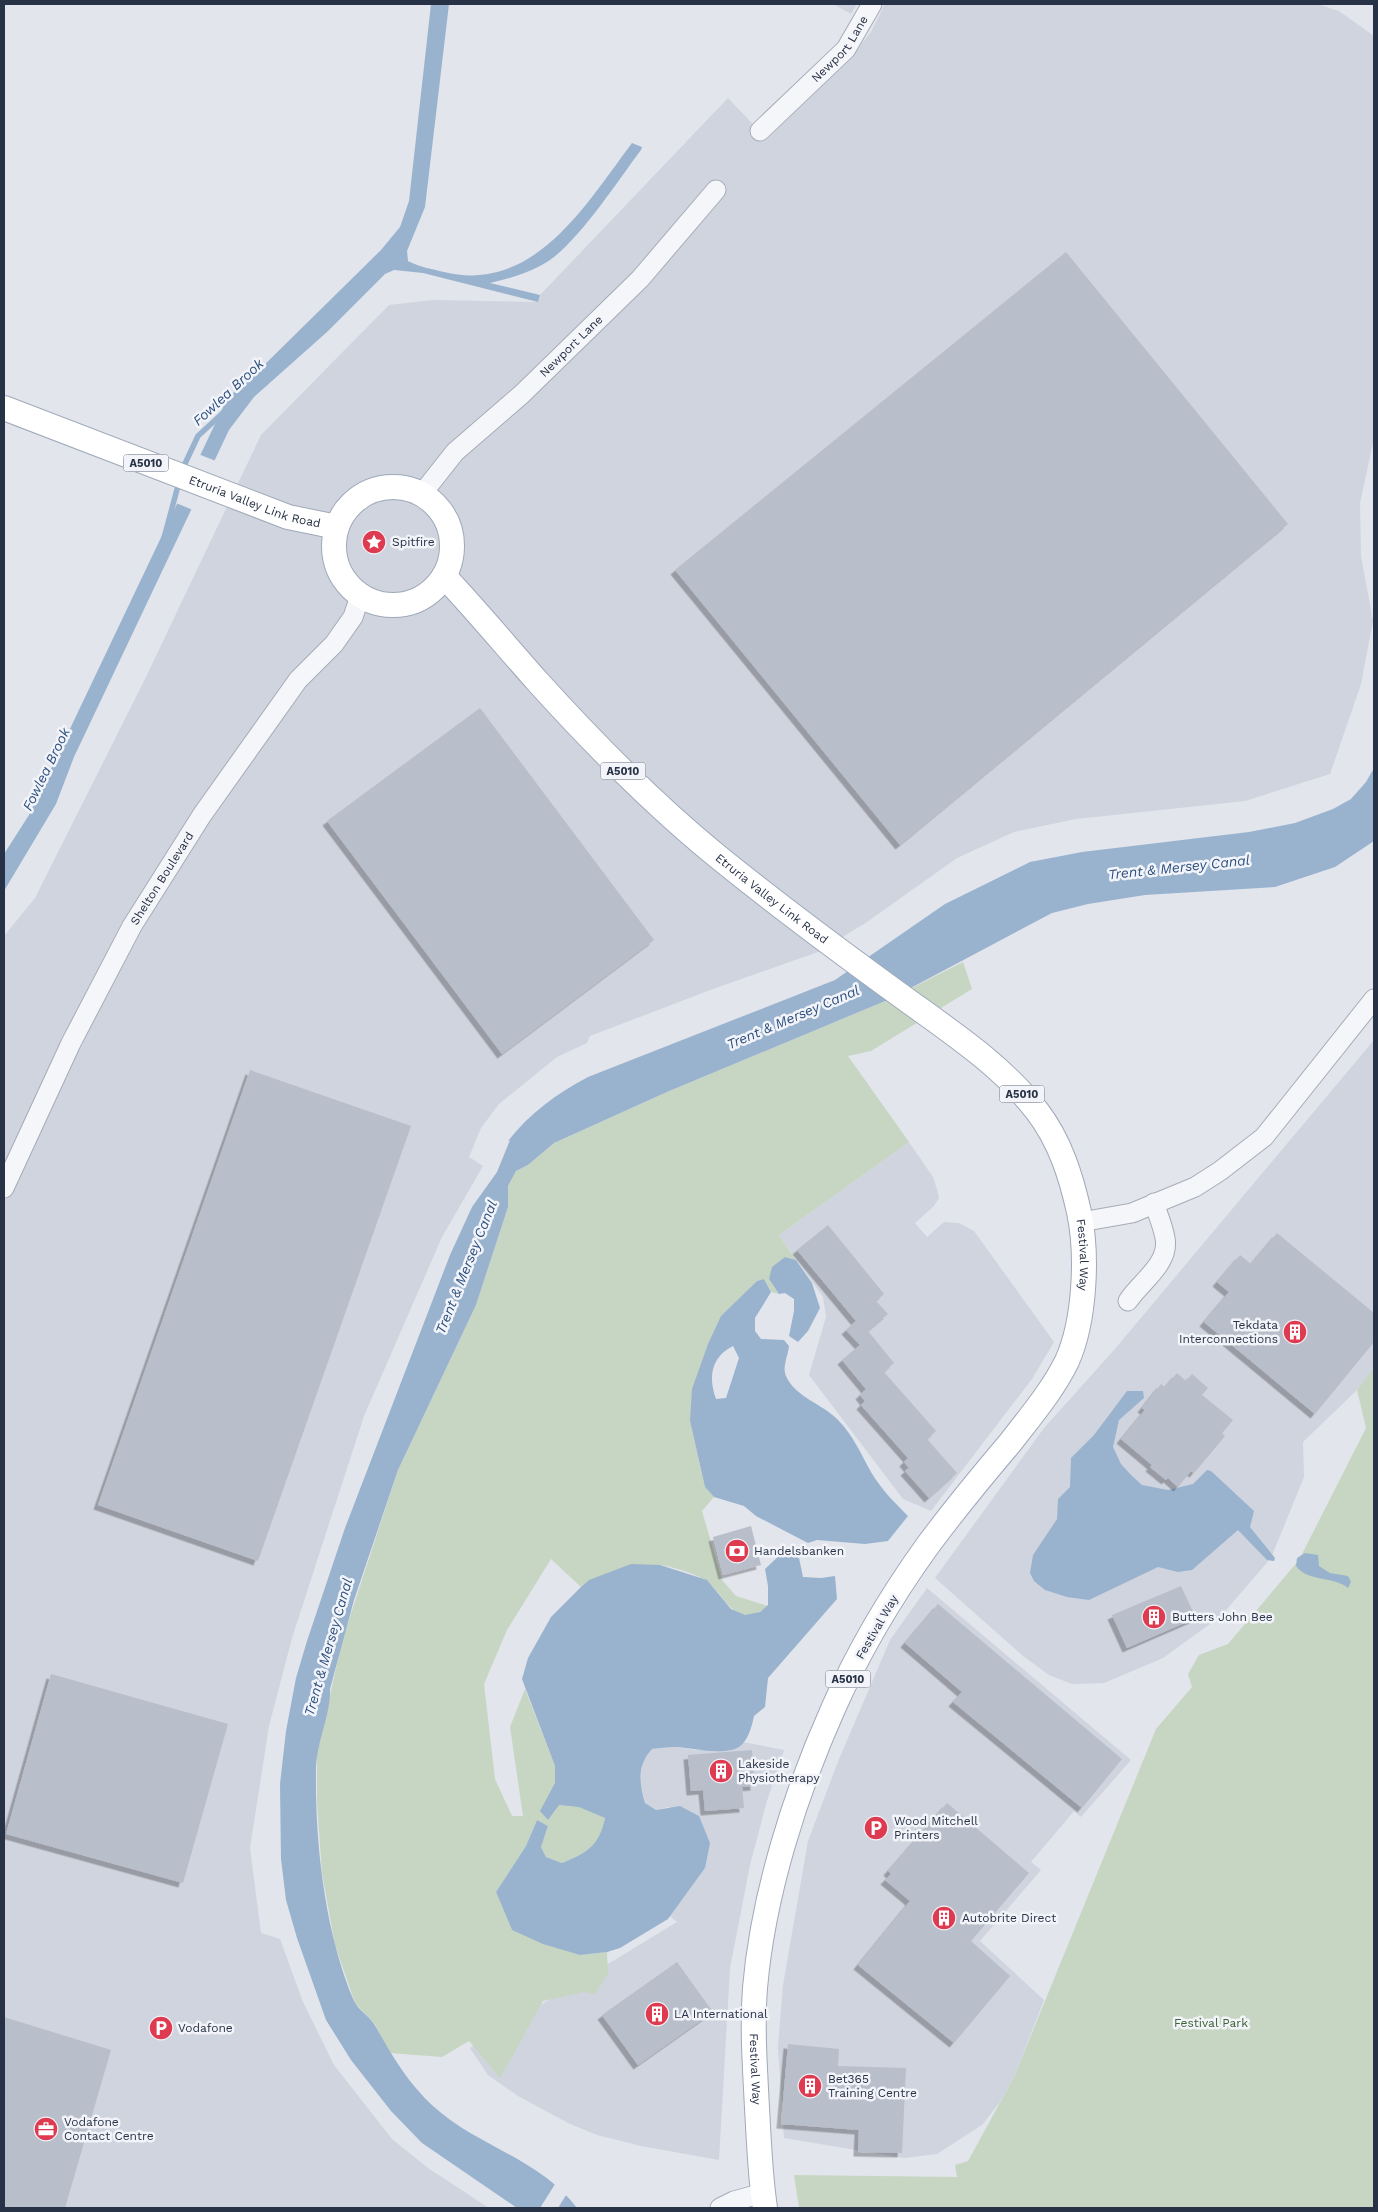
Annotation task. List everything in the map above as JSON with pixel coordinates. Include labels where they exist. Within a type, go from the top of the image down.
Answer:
[{"type":"main road","name":"Etruria Valley Link Road","points":[[4,408],[288,517],[337,527]]},
{"type":"main road","points":[[388,488],[406,489],[422,495],[436,506],[446,522],[451,540],[451,558],[444,576],[432,590],[416,601],[397,606],[378,604],[360,596],[346,583],[337,565],[333,546],[337,527],[345,512],[357,500],[372,491],[388,488]]},
{"type":"main road","name":"Etruria Valley Link Road","points":[[444,576],[473,605],[546,690],[646,793],[714,854],[826,941],[981,1055],[1038,1112],[1056,1139],[1073,1186],[1081,1222]]},
{"type":"main road","name":"Festival Way","points":[[764,2200],[754,2028],[755,1987],[763,1935],[784,1841],[805,1775],[835,1704],[901,1585],[931,1541],[1036,1410],[1068,1359],[1082,1298],[1084,1256],[1081,1222]]},
{"type":"street","name":"Newport Lane","points":[[760,131],[846,49],[872,4]]},
{"type":"street","name":"Newport Lane","points":[[422,495],[455,452],[522,394],[640,279],[716,190]]},
{"type":"street","name":"Shelton Boulevard","points":[[4,1188],[71,1043],[132,926],[202,815],[298,680],[334,644],[353,616],[360,596]]},
{"type":"street","name":"Festival Way","points":[[1081,1222],[1132,1213],[1195,1187],[1264,1137],[1374,999]]},
{"type":"street","points":[[1128,1301],[1160,1262],[1165,1251],[1166,1239],[1154,1204]]},
{"type":"street","points":[[720,2208],[734,2201],[764,2200]]},
{"type":"shaded area","points":[[833,4],[857,4],[851,14]]},
{"type":"shaded area","points":[[885,4],[1317,4],[1339,11],[1374,36],[1374,438],[1360,503],[1361,556],[1373,621],[1361,684],[1330,774],[1245,801],[1076,819],[1014,832],[957,858],[867,922],[818,952],[713,989],[590,1036],[587,1043],[557,1057],[499,1104],[481,1128],[469,1157],[483,1166],[442,1237],[364,1416],[292,1638],[269,1726],[250,1848],[261,1933],[280,1939],[303,2002],[334,2065],[392,2139],[428,2168],[489,2208],[4,2208],[4,936],[35,898],[146,677],[261,435],[389,305],[433,300],[538,302],[540,295],[728,98],[767,139],[849,59],[871,32]]},
{"type":"shaded area","points":[[1374,1040],[1374,1367],[1357,1390],[1303,1442],[1304,1477],[1271,1558],[1221,1616],[1163,1658],[1104,1683],[1072,1684],[1049,1675],[1023,1656],[935,1578],[1044,1428],[1114,1350]]},
{"type":"shaded area","points":[[909,1142],[933,1177],[939,1198],[934,1206],[915,1223],[927,1237],[944,1222],[959,1223],[974,1231],[1054,1342],[1032,1379],[931,1511],[903,1499],[809,1375],[826,1317],[823,1297],[779,1235]]},
{"type":"shaded area","points":[[927,1588],[1131,1760],[1081,1817],[1074,1811],[1031,1862],[1041,1870],[980,1941],[1044,2000],[1014,2077],[1000,2102],[982,2125],[937,2154],[904,2158],[784,2138],[778,2047],[783,1985],[808,1841],[839,1759],[890,1640]]},
{"type":"shaded area","name":"LA International","points":[[743,1742],[784,1750],[767,1801],[750,1865],[730,1968],[719,2160],[641,2146],[597,2135],[568,2123],[518,2096],[488,2075],[470,2048],[677,1922],[670,1916],[705,1868],[669,1807],[656,1810],[645,1803],[640,1782],[643,1759],[652,1749],[675,1747],[695,1750],[738,1747]]},
{"type":"green space","points":[[963,962],[972,989],[871,1051],[848,1056],[909,1142],[779,1235],[796,1260],[785,1257],[769,1279],[779,1294],[771,1292],[764,1279],[757,1281],[722,1316],[690,1421],[705,1487],[714,1497],[702,1511],[722,1580],[736,1596],[768,1606],[757,1613],[740,1614],[727,1604],[704,1579],[685,1571],[660,1565],[589,1580],[581,1587],[551,1559],[507,1630],[484,1684],[495,1779],[512,1816],[523,1816],[510,1727],[525,1689],[555,1766],[559,1805],[579,1806],[605,1818],[596,1842],[579,1856],[562,1863],[546,1857],[541,1847],[548,1826],[537,1820],[526,1846],[496,1892],[512,1930],[580,1955],[607,1952],[608,1974],[595,1994],[584,1992],[543,2001],[500,2078],[469,2041],[442,2057],[389,2053],[375,2024],[355,2003],[335,1945],[322,1873],[317,1802],[317,1754],[342,1641],[398,1470],[476,1305],[508,1207],[508,1186],[516,1171],[528,1165],[554,1143],[667,1092],[890,999]]},
{"type":"green space","name":"Festival Park","points":[[1374,1367],[1374,2208],[799,2208],[794,2175],[957,2177],[955,2165],[968,2161],[1014,2077],[1156,1729],[1192,1687],[1188,1674],[1199,1655],[1228,1644],[1299,1560],[1366,1428],[1357,1390]]},
{"type":"water","points":[[431,4],[449,4],[425,207],[407,251],[408,261],[444,272],[476,275],[505,270],[531,257],[554,239],[596,192],[632,143],[642,147],[641,150],[577,235],[554,257],[524,273],[490,283],[540,295],[538,302],[423,273],[394,270],[385,274],[327,332],[254,397],[229,430],[74,757],[56,804],[4,891],[4,854],[29,815],[225,403],[245,379],[252,377],[381,250],[400,227],[409,201]]},
{"type":"water","name":"Trent & Mersey Canal","points":[[1374,768],[1374,841],[1335,867],[1275,887],[1145,895],[1088,904],[1052,913],[890,999],[667,1092],[554,1143],[528,1165],[516,1171],[508,1186],[508,1207],[476,1305],[398,1470],[354,1600],[330,1689],[330,1699],[318,1750],[316,1799],[320,1858],[329,1918],[344,1975],[354,2001],[374,2023],[394,2059],[408,2079],[433,2106],[469,2132],[545,2177],[562,2191],[577,2208],[517,2208],[422,2143],[391,2111],[351,2060],[326,2020],[297,1938],[286,1900],[281,1859],[280,1784],[286,1731],[296,1678],[345,1528],[450,1255],[472,1207],[497,1172],[510,1140],[508,1141],[544,1105],[588,1077],[835,980],[945,904],[1030,862],[1082,852],[1249,832],[1295,823],[1333,809],[1351,799],[1366,782]]},
{"type":"water","points":[[785,1257],[796,1260],[812,1283],[820,1308],[808,1331],[798,1342],[789,1336],[794,1311],[794,1299],[785,1293],[779,1294],[769,1279],[772,1267]]},
{"type":"water","points":[[764,1279],[771,1292],[755,1318],[755,1331],[761,1339],[784,1340],[789,1346],[785,1373],[790,1383],[802,1395],[832,1414],[843,1426],[879,1484],[908,1516],[888,1541],[865,1544],[817,1540],[808,1543],[756,1516],[744,1506],[714,1497],[705,1487],[690,1421],[692,1389],[708,1344],[721,1316],[757,1281]],"holes":[[[733,1346],[739,1358],[726,1398],[716,1399],[712,1383],[713,1368],[716,1362],[720,1356]]]},
{"type":"water","points":[[1127,1391],[1143,1391],[1144,1398],[1119,1420],[1113,1447],[1121,1464],[1142,1485],[1168,1490],[1193,1484],[1207,1470],[1211,1471],[1254,1511],[1250,1527],[1275,1558],[1274,1561],[1267,1560],[1238,1530],[1192,1570],[1178,1572],[1158,1567],[1089,1600],[1067,1597],[1045,1590],[1034,1581],[1030,1573],[1033,1555],[1057,1519],[1058,1499],[1070,1487],[1071,1458],[1094,1435]]},
{"type":"water","points":[[784,1551],[799,1558],[803,1577],[821,1578],[835,1576],[837,1599],[768,1678],[765,1707],[754,1716],[751,1729],[745,1741],[733,1750],[725,1751],[676,1747],[652,1749],[647,1755],[642,1768],[641,1788],[645,1803],[656,1810],[680,1806],[699,1816],[710,1843],[705,1868],[668,1919],[620,1948],[607,1952],[580,1955],[543,1944],[512,1930],[496,1892],[526,1846],[537,1820],[548,1826],[541,1847],[546,1857],[562,1863],[578,1856],[591,1847],[599,1835],[605,1818],[579,1807],[559,1805],[548,1820],[540,1811],[555,1783],[555,1766],[522,1679],[528,1658],[551,1617],[589,1580],[631,1564],[660,1565],[707,1580],[731,1609],[745,1615],[760,1612],[768,1605],[768,1586],[765,1569]]},
{"type":"water","points":[[1305,1553],[1318,1555],[1319,1566],[1330,1573],[1348,1576],[1351,1582],[1348,1588],[1342,1584],[1314,1577],[1301,1571],[1296,1566],[1297,1558]]},
{"type":"pier","points":[[198,454],[216,461],[193,510],[176,503]]},
{"type":"pier","points":[[557,2181],[568,2192],[558,2208],[540,2208]]},
{"type":"building","points":[[1066,252],[1288,524],[900,845],[675,570]]},
{"type":"building","points":[[480,708],[654,940],[502,1054],[327,821]]},
{"type":"building","points":[[250,1070],[411,1126],[258,1561],[98,1505]]},
{"type":"building","points":[[828,1225],[884,1294],[876,1301],[888,1314],[868,1331],[894,1363],[884,1372],[936,1431],[927,1439],[957,1473],[929,1498],[905,1471],[909,1468],[904,1462],[908,1458],[861,1405],[865,1401],[860,1395],[866,1389],[842,1360],[860,1345],[846,1330],[856,1321],[797,1250]]},
{"type":"building","name":"Tekdata Interconnections","points":[[1277,1233],[1374,1313],[1374,1342],[1315,1414],[1204,1322],[1229,1292],[1217,1282],[1240,1255],[1251,1264]]},
{"type":"building","points":[[1177,1373],[1186,1381],[1192,1374],[1208,1388],[1202,1395],[1233,1420],[1222,1433],[1225,1436],[1194,1473],[1191,1471],[1178,1487],[1168,1478],[1166,1480],[1150,1467],[1152,1465],[1121,1439],[1145,1410],[1142,1408],[1161,1384],[1165,1387]]},
{"type":"building","name":"Handelsbanken","points":[[751,1526],[761,1565],[723,1575],[713,1537]]},
{"type":"building","name":"Butters John Bee","points":[[1181,1586],[1196,1618],[1127,1648],[1112,1615]]},
{"type":"building","points":[[938,1604],[1122,1759],[1082,1808],[953,1702],[962,1692],[905,1643]]},
{"type":"building","points":[[51,1674],[228,1724],[183,1883],[6,1834]]},
{"type":"building","name":"Lakeside Physiotherapy","points":[[752,1750],[755,1786],[742,1787],[744,1808],[705,1811],[703,1790],[691,1791],[688,1755]]},
{"type":"building","name":"Autobrite Direct","points":[[947,1803],[1029,1873],[971,1941],[1010,1976],[954,2043],[858,1965],[910,1901],[885,1880],[891,1874],[888,1871]]},
{"type":"building","name":"LA International","points":[[677,1962],[713,2012],[638,2065],[602,2015]]},
{"type":"building","name":"Vodafone Contact Centre","points":[[4,2017],[111,2050],[65,2208],[4,2208]]},
{"type":"building","points":[[788,2044],[839,2049],[838,2066],[906,2068],[902,2153],[858,2152],[859,2130],[781,2124]]},
{"type":"waterway","name":"Fowlea Brook","points":[[182,470],[198,436],[224,412]]},
{"type":"waterway","name":"Fowlea Brook","points":[[164,538],[179,482]]},
{"type":"place","name":"Spitfire","points":[[374,542]]},
{"type":"place","name":"Tekdata Interconnections","points":[[1295,1332]]},
{"type":"place","name":"Handelsbanken","points":[[737,1551]]},
{"type":"place","name":"Butters John Bee","points":[[1154,1617]]},
{"type":"place","name":"Lakeside Physiotherapy","points":[[721,1771]]},
{"type":"place","name":"Wood Mitchell Printers","points":[[876,1828]]},
{"type":"place","name":"Autobrite Direct","points":[[944,1918]]},
{"type":"place","name":"LA International","points":[[657,2014]]},
{"type":"place","name":"Vodafone","points":[[161,2028]]},
{"type":"place","name":"Bet365 Training Centre","points":[[810,2086]]},
{"type":"place","name":"Vodafone Contact Centre","points":[[46,2129]]}]
